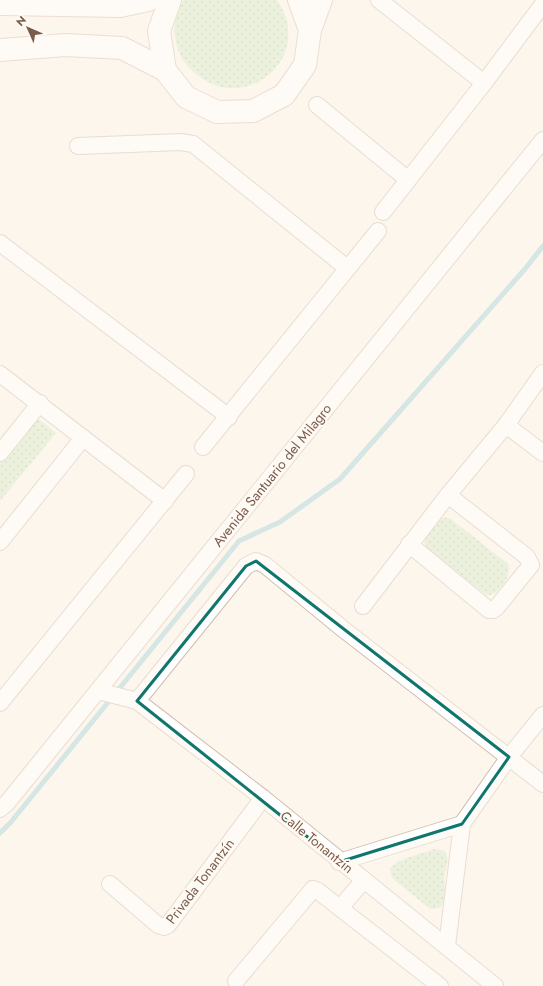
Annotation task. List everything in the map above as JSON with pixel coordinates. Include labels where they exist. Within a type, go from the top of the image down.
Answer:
[{"type":"street","points":[[0,4],[120,6],[148,0]]},
{"type":"street","points":[[165,70],[159,31],[170,0]]},
{"type":"street","points":[[299,0],[310,30]]},
{"type":"street","points":[[0,50],[66,45],[122,48],[165,70],[186,97],[217,112],[253,111],[284,95],[305,65],[310,30],[321,0]]},
{"type":"street","points":[[379,0],[484,83]]},
{"type":"street","points":[[383,212],[407,179],[484,83],[543,4]]},
{"type":"street","points":[[317,105],[407,179]]},
{"type":"street","name":"Avenida Santuario del Milagro","points":[[0,809],[7,803],[98,691],[543,140]]},
{"type":"street","points":[[78,146],[181,142],[193,144],[347,268]]},
{"type":"street","points":[[203,447],[229,417],[378,231]]},
{"type":"street","points":[[0,243],[229,417]]},
{"type":"street","points":[[363,606],[409,544],[506,425],[543,373]]},
{"type":"street","points":[[0,374],[40,403],[164,501]]},
{"type":"street","points":[[0,453],[40,403]]},
{"type":"street","points":[[506,425],[543,452]]},
{"type":"street","points":[[0,542],[83,438]]},
{"type":"street","points":[[0,703],[186,474]]},
{"type":"street","points":[[409,544],[489,610],[493,610],[497,607],[531,565],[527,558],[448,495]]},
{"type":"street","points":[[137,701],[246,566],[256,561],[265,566],[349,634],[543,784]]},
{"type":"street","name":"Calle Tonantzín","points":[[98,691],[137,701],[263,798],[340,862],[447,946],[495,986]]},
{"type":"street","points":[[447,946],[462,824],[509,757],[543,715]]},
{"type":"street","name":"Privada Tonantzín","points":[[110,884],[158,925],[164,927],[168,926],[263,798]]},
{"type":"street","points":[[340,862],[462,824]]},
{"type":"street","points":[[340,908],[364,880]]},
{"type":"street","points":[[236,980],[311,890],[316,889],[440,986]]},
{"type":"highlighted area","points":[[256,561],[509,757],[462,824],[339,862],[137,701],[246,566]]},
{"type":"green space","points":[[184,0],[277,0],[287,21],[288,40],[283,58],[272,73],[256,83],[238,88],[219,86],[200,77],[183,60],[175,40],[174,28],[176,16]]},
{"type":"green space","points":[[34,415],[56,433],[0,501],[0,457]]},
{"type":"green space","points":[[444,517],[451,519],[508,564],[509,569],[506,579],[500,589],[495,593],[486,595],[428,549],[424,543],[427,535]]},
{"type":"green space","points":[[434,849],[445,851],[448,860],[444,876],[446,898],[440,908],[430,909],[392,878],[390,868],[399,861]]},
{"type":"waterway","points":[[0,833],[11,822],[239,541],[280,522],[340,479],[525,269],[543,246]]}]
